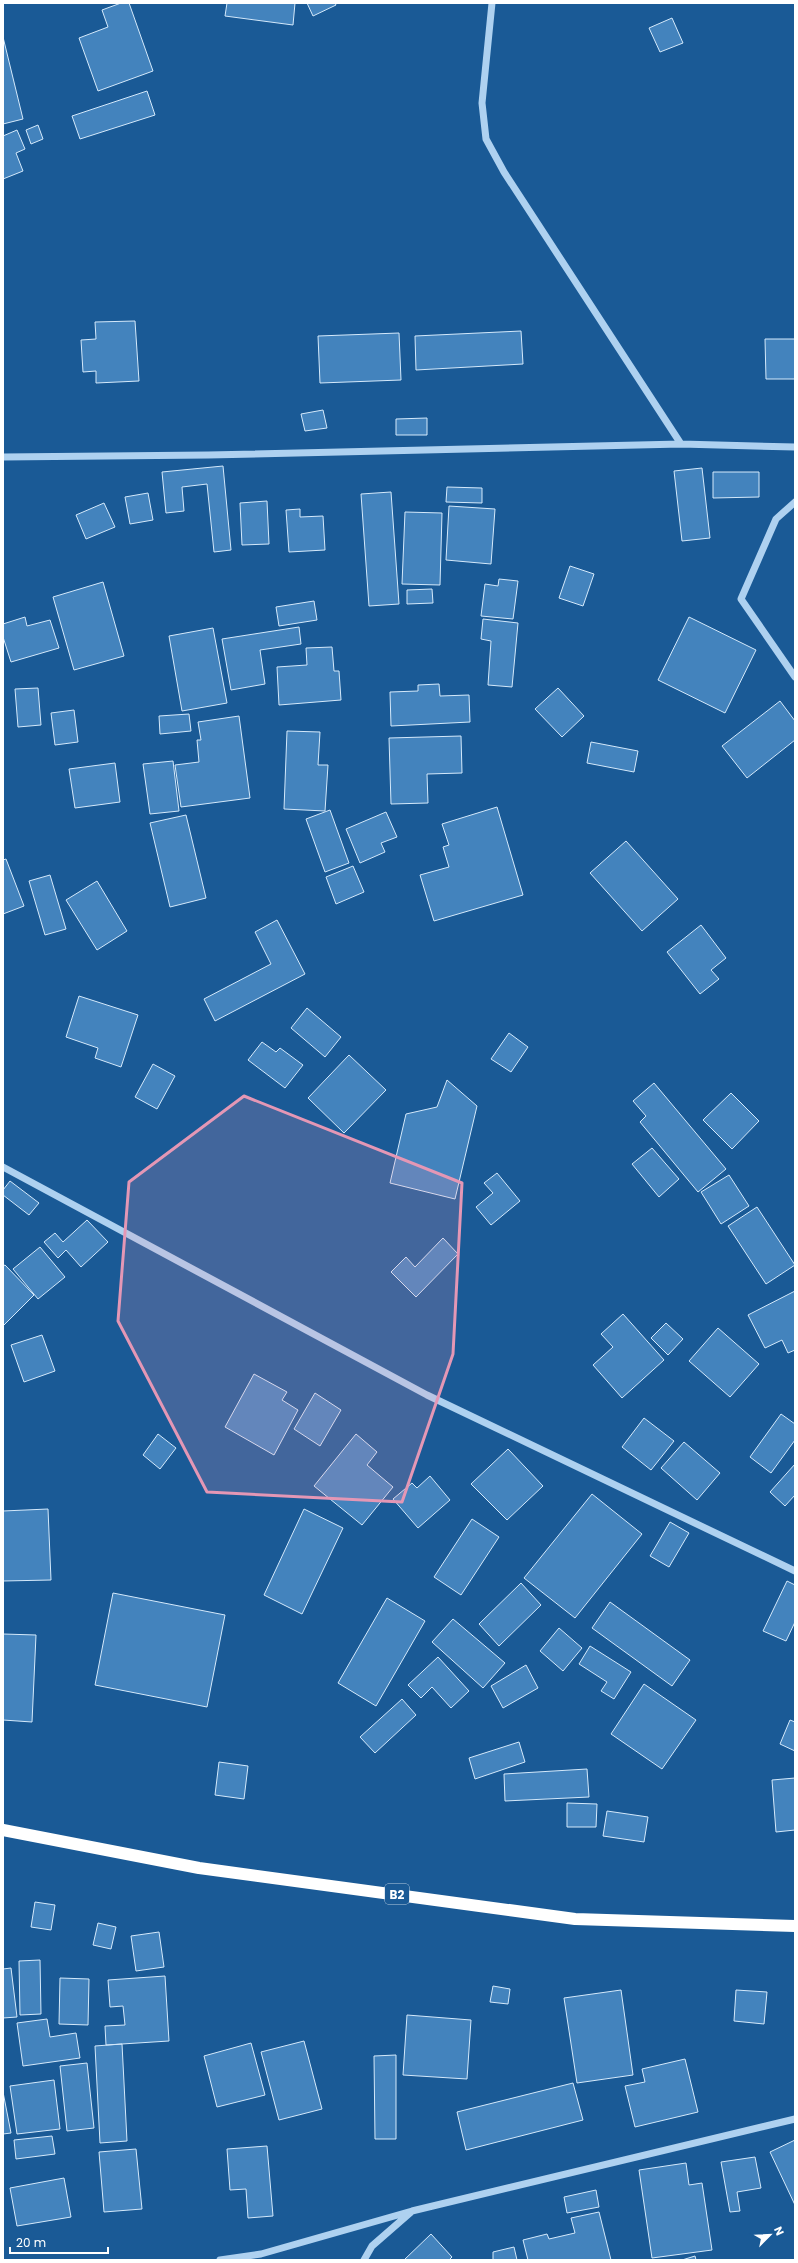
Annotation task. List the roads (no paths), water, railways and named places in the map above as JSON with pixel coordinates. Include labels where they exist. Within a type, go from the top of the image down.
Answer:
[{"type":"highway","name":"B2","points":[[3,1830],[199,1868],[575,1918],[795,1926]]},
{"type":"street","points":[[492,3],[482,103],[486,139],[504,172],[681,444]]},
{"type":"street","points":[[3,457],[208,455],[681,444],[795,447]]},
{"type":"street","points":[[795,502],[776,519],[741,599],[795,677]]},
{"type":"street","points":[[3,1167],[426,1395],[795,1571]]},
{"type":"street","points":[[220,2260],[261,2254],[412,2211],[795,2119]]},
{"type":"street","points":[[364,2260],[372,2246],[412,2211]]}]
